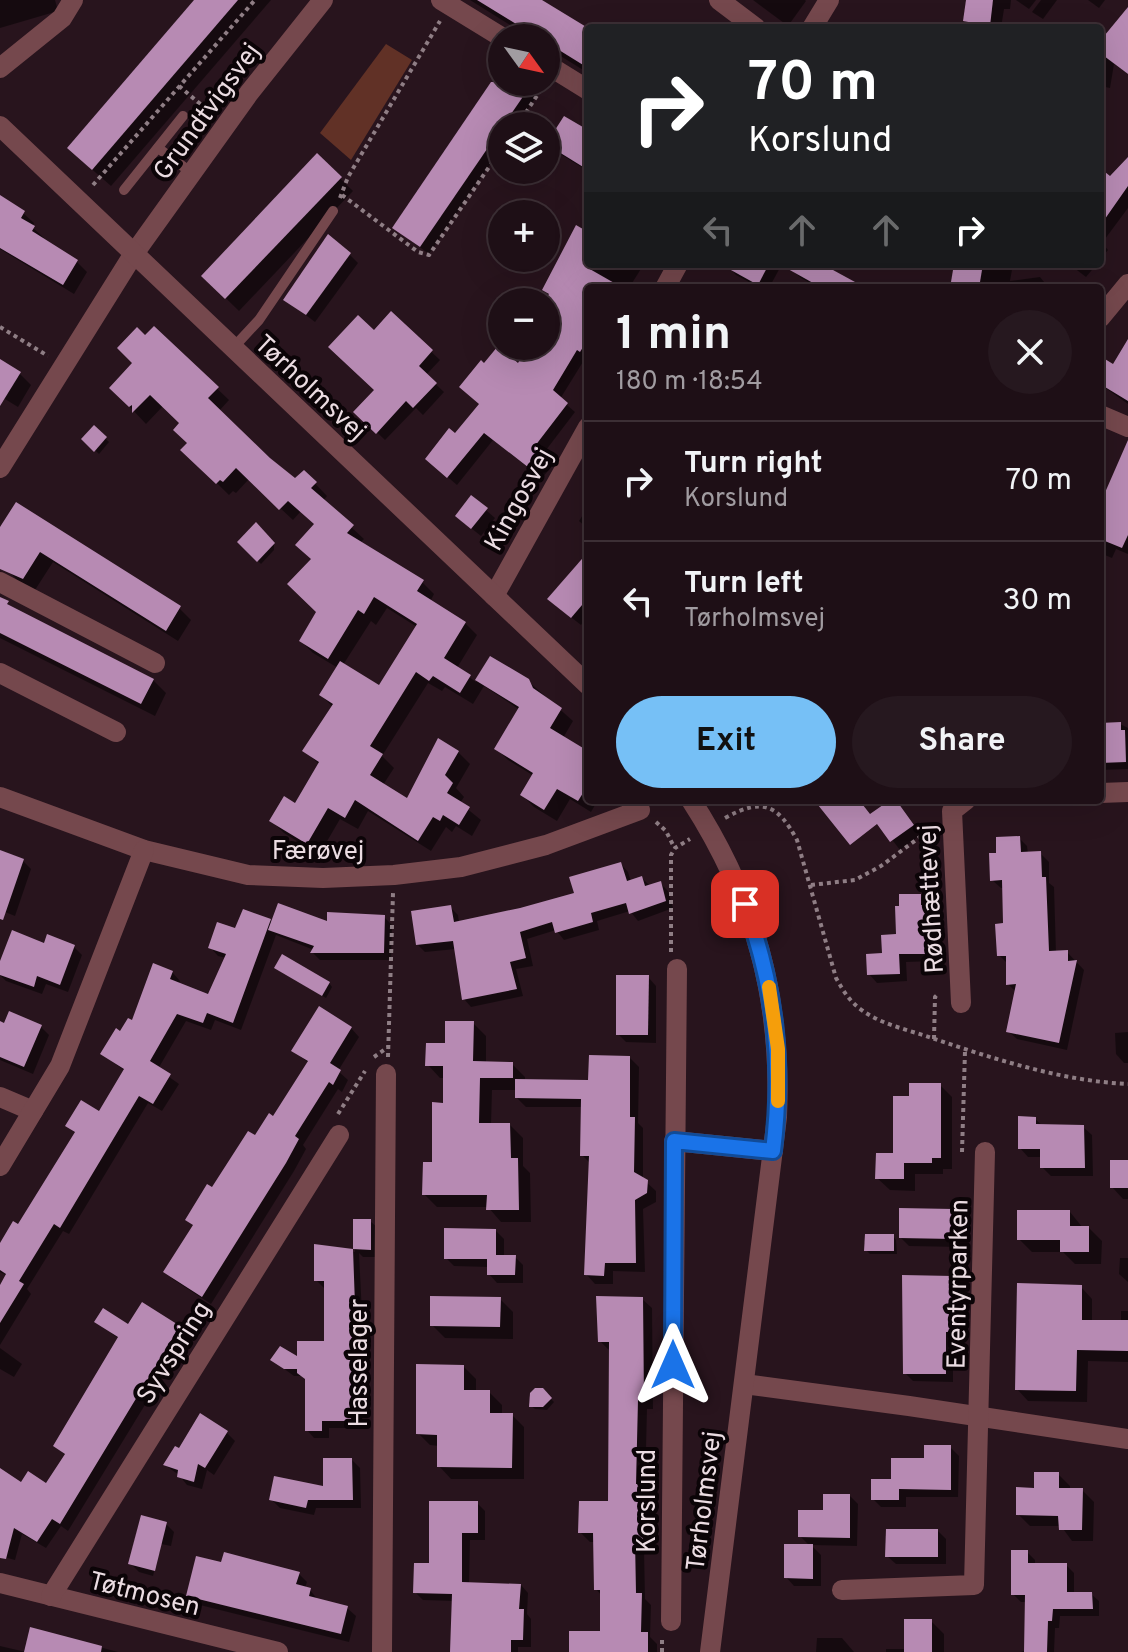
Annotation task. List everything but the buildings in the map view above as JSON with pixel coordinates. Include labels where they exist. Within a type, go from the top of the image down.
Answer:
[{"type":"street","points":[[0,68],[62,18],[73,0]]},
{"type":"street","name":"Grundtvigsvej","points":[[1,463],[133,255],[226,126],[323,0]]},
{"type":"street","points":[[719,0],[749,24]]},
{"type":"street","points":[[814,24],[829,0]]},
{"type":"street","points":[[445,3],[488,29]]},
{"type":"street","points":[[560,73],[584,88]]},
{"type":"street","name":"Tørholmsvej","points":[[0,126],[584,681]]},
{"type":"street","points":[[1104,313],[1128,284]]},
{"type":"street","points":[[1104,417],[1128,427]]},
{"type":"street","name":"Kingosvej","points":[[494,596],[584,434]]},
{"type":"street","points":[[0,582],[155,663]]},
{"type":"street","points":[[0,673],[116,732]]},
{"type":"street","points":[[1104,793],[1128,792]]},
{"type":"street","name":"Færøvej","points":[[0,797],[144,850],[248,875],[323,878],[394,875],[461,867],[532,849],[640,810]]},
{"type":"street","name":"Tørholmsvej","points":[[694,804],[739,888],[768,981],[778,1049],[777,1117],[710,1652]]},
{"type":"street","name":"Rødhættevej","points":[[959,806],[961,1003]]},
{"type":"street","points":[[0,1166],[60,1066],[144,850]]},
{"type":"street","name":"Korslund","points":[[671,1621],[677,969]]},
{"type":"street","name":"Hasselager","points":[[382,1652],[386,1074]]},
{"type":"street","points":[[0,1097],[33,1111]]},
{"type":"street","name":"Syvspring","points":[[51,1596],[339,1135]]},
{"type":"street","points":[[674,1141],[773,1151]]},
{"type":"street","name":"Eventyrparken","points":[[842,1590],[974,1585],[985,1152]]},
{"type":"street","points":[[744,1384],[1128,1439]]},
{"type":"street","name":"Tøtmosen","points":[[0,1583],[278,1652]]},
{"type":"lane","points":[[124,190],[183,116]]},
{"type":"lane","points":[[158,148],[192,173]]},
{"type":"lane","points":[[233,349],[259,320],[333,211]]},
{"type":"path","points":[[78,202],[255,0]]},
{"type":"path","points":[[333,211],[348,177],[445,3]]},
{"type":"path","points":[[179,86],[226,126]]},
{"type":"path","points":[[342,195],[418,252],[429,255],[488,169]]},
{"type":"path","points":[[0,327],[63,366]]},
{"type":"path","points":[[811,885],[855,880],[881,866],[959,806]]},
{"type":"path","points":[[677,969],[671,954],[671,855],[675,848],[739,811],[771,807],[787,822],[797,840],[836,978],[847,998],[866,1013],[965,1051],[1038,1069],[1128,1084]]},
{"type":"path","points":[[640,810],[666,831],[675,848]]},
{"type":"path","points":[[386,1074],[394,875]]},
{"type":"path","points":[[339,1135],[329,1128],[377,1053],[388,1047]]},
{"type":"path","points":[[965,1051],[962,1160],[985,1177]]},
{"type":"shaded area","points":[[386,44],[412,60],[351,160],[320,133]]},
{"type":"slow traffic","points":[[769,987],[778,1049],[778,1101]]},
{"type":"route","points":[[673,1365],[674,1141],[773,1151],[778,1049],[768,981],[745,904]]}]
